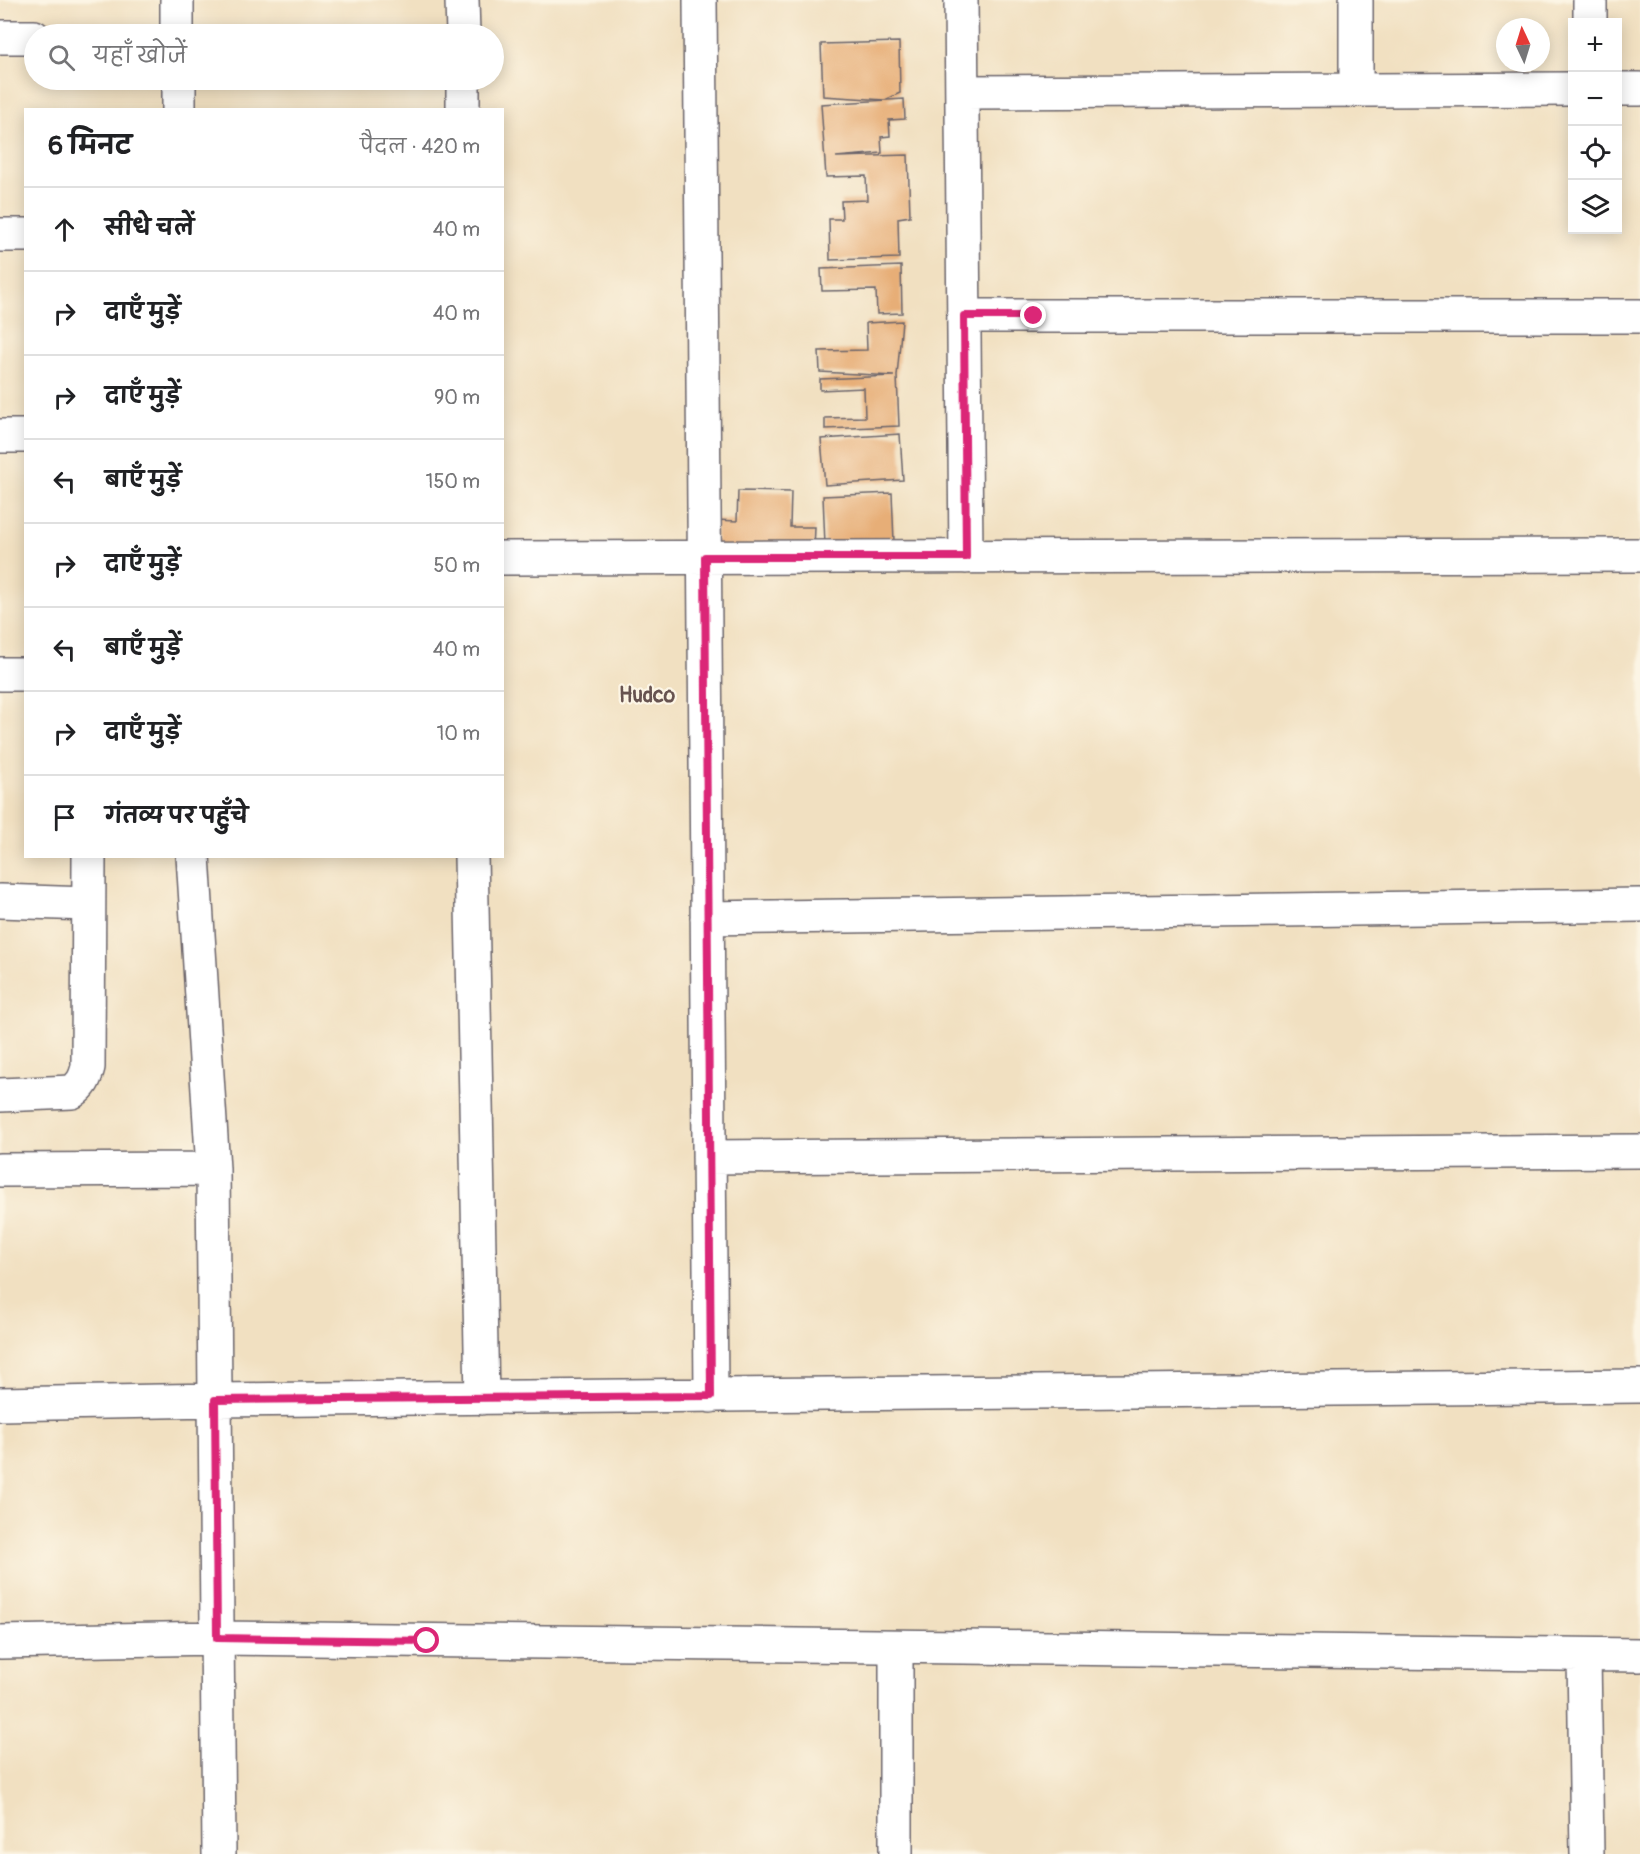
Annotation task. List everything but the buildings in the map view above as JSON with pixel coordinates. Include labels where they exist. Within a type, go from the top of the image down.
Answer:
[{"type":"street","points":[[177,0],[177,24]]},
{"type":"street","points":[[462,0],[462,24]]},
{"type":"street","points":[[700,0],[711,1396]]},
{"type":"street","points":[[961,0],[966,557]]},
{"type":"street","points":[[1356,0],[1356,90]]},
{"type":"street","points":[[1590,0],[1590,18]]},
{"type":"street","points":[[0,38],[24,37]]},
{"type":"street","points":[[962,92],[1568,89]]},
{"type":"street","points":[[1622,89],[1640,89]]},
{"type":"street","points":[[178,90],[179,108]]},
{"type":"street","points":[[463,90],[463,108]]},
{"type":"street","points":[[0,235],[24,235]]},
{"type":"street","points":[[964,316],[1640,316]]},
{"type":"street","points":[[0,436],[24,436]]},
{"type":"street","points":[[504,558],[1640,555]]},
{"type":"street","points":[[0,674],[24,674]]},
{"type":"street","points":[[0,1095],[72,1092],[81,1086],[85,1078],[88,1067],[89,858]]},
{"type":"street","points":[[193,858],[213,1169],[219,1854]]},
{"type":"street","points":[[471,858],[482,1398]]},
{"type":"street","points":[[0,901],[88,904]]},
{"type":"street","points":[[707,918],[1640,905]]},
{"type":"street","points":[[709,1157],[1640,1151]]},
{"type":"street","points":[[0,1170],[213,1169]]},
{"type":"street","points":[[0,1404],[1640,1386]]},
{"type":"street","points":[[0,1642],[217,1638],[1640,1655]]},
{"type":"street","points":[[896,1647],[896,1854]]},
{"type":"street","points":[[1584,1655],[1587,1854]]},
{"type":"district","name":"Hudco","points":[[647,695]]},
{"type":"route","points":[[427,1641],[217,1638],[215,1400],[711,1396],[705,557],[966,557],[964,316],[1034,316]]}]
